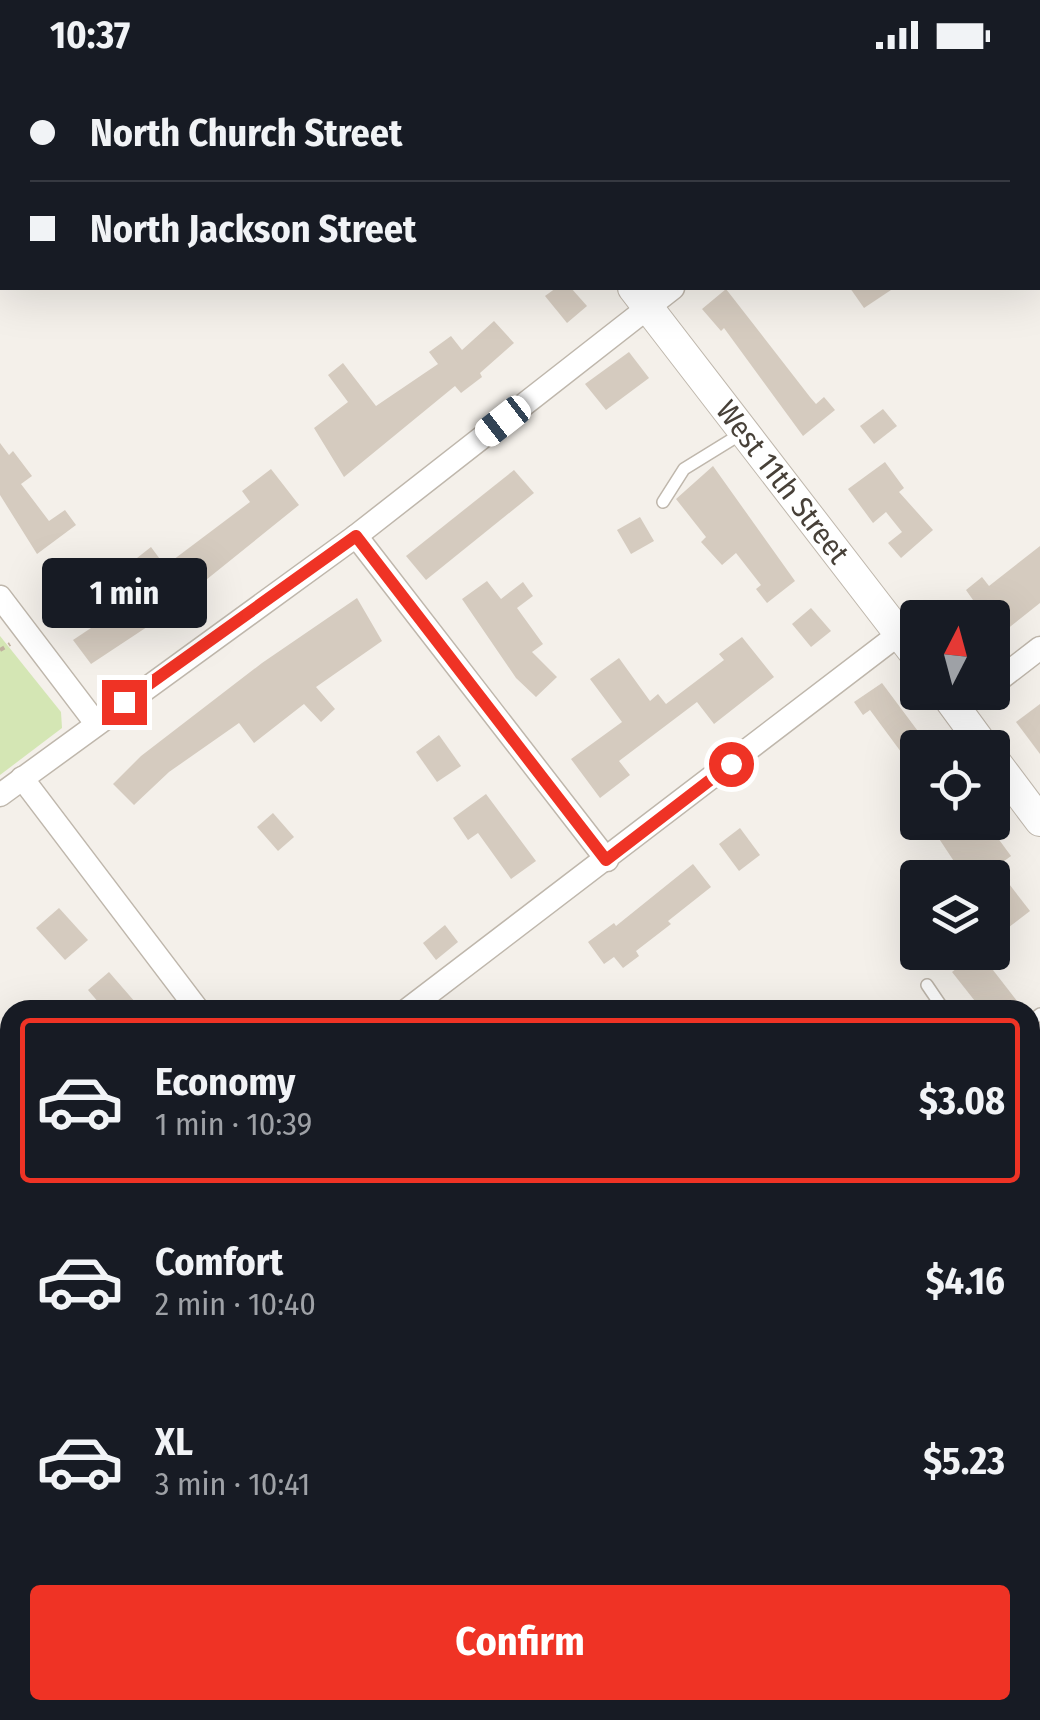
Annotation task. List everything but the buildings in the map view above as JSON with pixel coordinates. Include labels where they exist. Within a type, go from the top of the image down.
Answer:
[{"type":"street","name":"West 11th Street","points":[[652,294],[744,432],[899,634]]},
{"type":"street","points":[[0,795],[95,722],[356,536],[652,294]]},
{"type":"street","points":[[356,536],[606,860]]},
{"type":"street","points":[[0,597],[95,722]]},
{"type":"street","points":[[419,1000],[899,634]]},
{"type":"street","points":[[1010,670],[1040,648]]},
{"type":"street","points":[[22,778],[190,1000]]},
{"type":"street","points":[[1010,782],[1040,821]]},
{"type":"lane","points":[[663,502],[684,469],[744,432]]},
{"type":"lane","points":[[926,985],[937,1000]]},
{"type":"path","points":[[0,650],[10,644]]},
{"type":"green space","points":[[0,636],[61,712],[62,728],[0,775]]},
{"type":"route","points":[[124,702],[356,536],[606,860],[731,764]]}]
